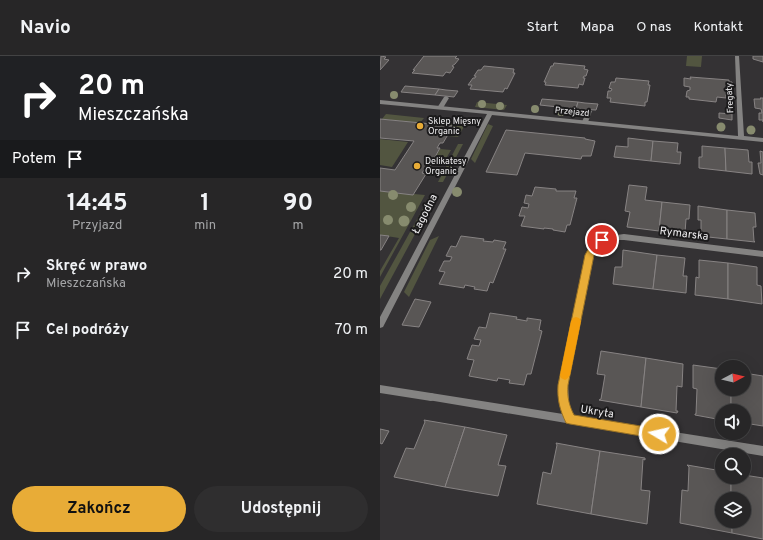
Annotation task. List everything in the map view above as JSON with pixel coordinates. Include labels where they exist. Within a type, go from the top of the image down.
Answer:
[{"type":"street","name":"Fregaty","points":[[737,56],[741,138]]},
{"type":"street","points":[[440,108],[446,98]]},
{"type":"street","name":"Przejazd","points":[[380,102],[763,140]]},
{"type":"street","points":[[585,122],[588,111]]},
{"type":"street","name":"Łagodna","points":[[381,322],[490,113]]},
{"type":"street","name":"Rymarska","points":[[570,419],[564,407],[562,396],[563,385],[590,255],[594,246],[602,240],[612,237],[624,237],[763,254]]},
{"type":"street","name":"Ukryta","points":[[380,389],[763,451]]},
{"type":"green space","points":[[687,56],[702,56],[701,67],[686,66]]},
{"type":"green space","points":[[477,102],[507,105],[504,110],[475,107]]},
{"type":"green space","points":[[386,114],[424,118],[420,123],[382,119]]},
{"type":"green space","points":[[441,119],[466,123],[458,137],[448,136],[453,126],[438,125]]},
{"type":"green space","points":[[488,124],[493,126],[475,163],[471,159]]},
{"type":"green space","points":[[380,139],[408,142],[392,167],[380,165]]},
{"type":"green space","points":[[458,144],[463,144],[443,182],[438,182]]},
{"type":"green space","points":[[440,149],[451,150],[443,164],[432,163]]},
{"type":"green space","points":[[380,191],[425,195],[380,277],[380,271],[399,238],[380,235]]},
{"type":"green space","points":[[430,196],[435,197],[380,299],[380,286]]},
{"type":"green space","points":[[439,236],[409,297],[404,292],[430,240]]},
{"type":"building","points":[[381,56],[386,57],[384,59],[389,60],[380,70]]},
{"type":"building","points":[[424,56],[457,56],[455,58],[459,59],[452,66],[454,67],[450,73],[446,72],[443,76],[412,73]]},
{"type":"building","points":[[753,56],[763,56],[763,62],[753,59]]},
{"type":"building","points":[[554,63],[585,66],[584,69],[588,70],[586,76],[583,78],[585,78],[583,85],[579,84],[578,88],[545,85],[546,82],[544,82],[551,66],[553,66]]},
{"type":"building","points":[[484,66],[514,69],[513,73],[515,73],[507,89],[505,88],[503,92],[470,89],[472,85],[468,85],[473,78],[475,78],[476,76],[474,76],[478,70],[481,70]]},
{"type":"building","points":[[690,77],[729,80],[729,82],[732,82],[732,90],[726,91],[726,98],[717,97],[716,102],[689,99],[689,97],[686,97],[687,91],[690,90],[690,87],[684,86],[684,78],[691,79]]},
{"type":"building","points":[[616,78],[649,81],[648,85],[650,85],[645,106],[610,102],[611,98],[607,98],[608,91],[611,91],[612,89],[609,88],[611,82],[615,82]]},
{"type":"building","points":[[405,86],[439,89],[435,95],[401,92]]},
{"type":"building","points":[[439,89],[458,91],[454,97],[435,95]]},
{"type":"building","points":[[760,98],[763,98],[763,120],[759,120],[759,113],[762,113],[761,109],[755,108],[754,99],[761,99]]},
{"type":"building","points":[[542,99],[578,102],[576,109],[540,105]]},
{"type":"building","points":[[578,102],[598,104],[596,110],[576,109]]},
{"type":"building","points":[[719,113],[732,114],[732,120],[719,118]]},
{"type":"building","points":[[380,119],[453,126],[443,143],[440,143],[437,148],[440,148],[429,168],[426,167],[422,173],[426,174],[413,195],[380,191],[380,168],[395,170],[414,141],[380,138]]},
{"type":"building","points":[[506,130],[585,138],[595,141],[591,156],[582,156],[581,159],[525,153],[517,175],[486,172]]},
{"type":"building","points":[[628,138],[653,141],[651,161],[614,157],[616,146],[628,147]]},
{"type":"building","points":[[653,141],[678,143],[677,152],[681,152],[680,164],[651,161]]},
{"type":"building","points":[[702,146],[725,148],[726,171],[699,168],[699,157],[702,157]]},
{"type":"building","points":[[725,148],[748,150],[749,162],[752,162],[752,174],[726,171]]},
{"type":"building","points":[[760,151],[763,152],[763,175],[760,174],[758,163],[761,163]]},
{"type":"building","points":[[629,185],[647,187],[645,200],[662,202],[659,231],[627,227],[630,212],[625,211]]},
{"type":"building","points":[[535,187],[556,189],[556,191],[576,191],[574,198],[577,198],[570,225],[567,225],[565,232],[553,229],[521,226],[525,216],[519,216],[522,207],[528,208],[529,204],[524,203],[526,195],[532,196]]},
{"type":"building","points":[[662,202],[690,205],[689,219],[686,219],[686,234],[659,231]]},
{"type":"building","points":[[698,206],[727,210],[727,239],[699,236],[701,235],[701,220],[698,220]]},
{"type":"building","points":[[727,210],[755,213],[756,227],[753,227],[755,242],[727,239]]},
{"type":"building","points":[[380,235],[389,236],[381,250],[380,250]]},
{"type":"building","points":[[461,236],[484,239],[483,241],[493,242],[494,240],[506,242],[503,249],[506,249],[493,283],[490,282],[487,291],[474,289],[475,287],[465,285],[464,288],[439,284],[445,272],[439,271],[444,261],[450,261],[452,257],[446,256],[451,246],[456,247]]},
{"type":"building","points":[[623,250],[657,255],[653,289],[613,284],[615,267],[622,267]]},
{"type":"building","points":[[657,255],[685,258],[683,276],[687,276],[686,293],[653,289]]},
{"type":"building","points":[[699,260],[728,263],[728,299],[695,295],[696,277],[699,278]]},
{"type":"building","points":[[728,263],[757,267],[757,285],[761,286],[762,304],[728,299]]},
{"type":"building","points":[[415,299],[431,302],[419,327],[402,325]]},
{"type":"building","points":[[490,313],[517,317],[516,319],[527,321],[527,318],[541,320],[539,330],[542,331],[531,374],[527,374],[524,385],[509,383],[510,380],[498,378],[497,381],[469,376],[474,360],[467,359],[472,345],[479,346],[481,340],[474,339],[479,327],[486,328]]},
{"type":"building","points":[[601,351],[646,358],[641,407],[599,400],[601,399],[605,375],[597,374]]},
{"type":"building","points":[[646,358],[683,364],[682,387],[677,386],[677,413],[641,407]]},
{"type":"building","points":[[693,365],[715,368],[715,396],[731,396],[731,404],[715,404],[715,419],[695,415],[697,389],[693,388]]},
{"type":"building","points":[[751,374],[763,376],[763,426],[751,424],[751,404],[731,404],[731,396],[751,396]]},
{"type":"building","points":[[424,420],[465,427],[445,487],[394,477],[406,448],[414,449],[425,422]]},
{"type":"building","points":[[465,427],[507,435],[498,465],[506,466],[498,496],[445,487]]},
{"type":"building","points":[[380,429],[389,431],[382,444],[380,443]]},
{"type":"building","points":[[556,443],[600,451],[591,514],[537,504],[543,472],[551,474],[557,445]]},
{"type":"building","points":[[600,451],[645,458],[645,460],[643,459],[641,490],[650,491],[647,524],[591,514]]},
{"type":"building","points":[[687,465],[715,470],[715,484],[731,484],[731,492],[715,492],[715,528],[732,528],[732,533],[680,523],[682,490],[688,491],[689,467]]},
{"type":"building","points":[[751,476],[763,478],[763,539],[732,533],[732,528],[751,528],[751,492],[731,492],[731,484],[751,484]]},
{"type":"slow traffic","points":[[565,375],[576,321]]},
{"type":"place","name":"Sklep Mięsny Organic","points":[[420,126]]},
{"type":"place","name":"Delikatesy Organic","points":[[417,166]]},
{"type":"route","points":[[602,240],[594,246],[590,255],[563,385],[562,396],[564,407],[570,419],[659,434]]}]
